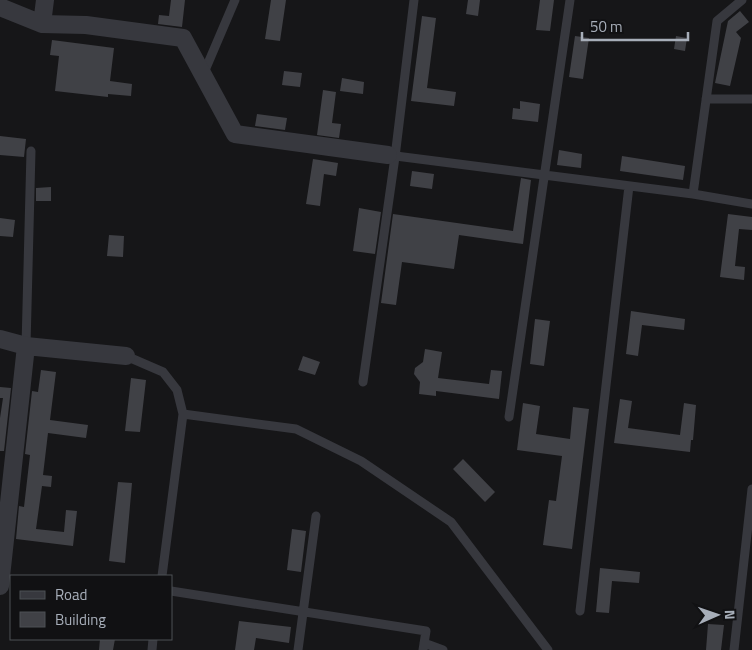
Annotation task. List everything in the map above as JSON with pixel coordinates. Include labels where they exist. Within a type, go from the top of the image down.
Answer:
[{"type":"street","points":[[42,24],[45,0]]},
{"type":"street","points":[[0,6],[42,24],[86,25],[184,38],[236,134],[392,156]]},
{"type":"street","points":[[0,339],[26,346],[126,356]]},
{"type":"street","points":[[0,586],[26,346]]},
{"type":"lane","points":[[203,75],[235,0]]},
{"type":"lane","points":[[362,382],[414,0]]},
{"type":"lane","points":[[509,417],[570,0]]},
{"type":"lane","points":[[694,194],[717,20],[742,0]]},
{"type":"lane","points":[[706,99],[752,99]]},
{"type":"lane","points":[[26,346],[31,151]]},
{"type":"lane","points":[[392,156],[694,194],[752,204]]},
{"type":"lane","points":[[580,611],[629,186]]},
{"type":"lane","points":[[126,356],[164,372],[177,390],[183,414],[162,575]]},
{"type":"lane","points":[[183,414],[296,429],[361,461],[451,522],[548,650]]},
{"type":"lane","points":[[734,650],[752,489]]},
{"type":"lane","points":[[298,650],[316,516]]},
{"type":"lane","points":[[172,591],[426,631],[424,647],[443,650]]},
{"type":"building","points":[[171,0],[185,0],[182,27],[158,24],[159,15],[169,16]]},
{"type":"building","points":[[271,0],[286,0],[280,41],[265,39]]},
{"type":"building","points":[[468,0],[480,0],[478,16],[466,14]]},
{"type":"building","points":[[540,0],[554,0],[550,31],[536,30]]},
{"type":"building","points":[[740,11],[749,22],[736,32],[741,38],[730,86],[715,83],[728,21]]},
{"type":"building","points":[[422,16],[436,18],[427,88],[456,92],[454,106],[411,101]]},
{"type":"building","points":[[575,36],[589,38],[583,79],[569,77]]},
{"type":"building","points":[[676,36],[687,38],[685,51],[674,49]]},
{"type":"building","points":[[52,40],[114,48],[110,81],[132,84],[131,96],[108,94],[108,97],[55,91],[59,56],[50,55]]},
{"type":"building","points":[[284,71],[302,73],[300,87],[282,85]]},
{"type":"building","points":[[342,78],[364,82],[363,94],[340,91]]},
{"type":"building","points":[[323,90],[336,92],[332,123],[341,124],[339,138],[317,135]]},
{"type":"building","points":[[520,101],[540,104],[538,122],[512,119],[513,108],[520,109]]},
{"type":"building","points":[[257,114],[287,118],[285,130],[255,126]]},
{"type":"building","points":[[0,136],[26,139],[24,157],[0,155]]},
{"type":"building","points":[[559,150],[582,154],[581,168],[557,165]]},
{"type":"building","points":[[622,156],[685,166],[683,180],[620,171]]},
{"type":"building","points":[[313,159],[338,163],[336,176],[324,174],[320,206],[306,204]]},
{"type":"building","points":[[412,171],[434,174],[432,189],[410,186]]},
{"type":"building","points":[[521,178],[531,180],[523,244],[459,235],[454,269],[402,262],[396,305],[381,303],[393,214],[513,231]]},
{"type":"building","points":[[51,187],[51,201],[36,201],[36,188]]},
{"type":"building","points":[[359,208],[381,212],[375,254],[353,251]]},
{"type":"building","points":[[728,214],[752,217],[752,230],[739,229],[735,266],[745,267],[744,280],[720,277]]},
{"type":"building","points":[[0,218],[15,220],[13,237],[0,236]]},
{"type":"building","points":[[109,235],[124,236],[123,257],[107,256]]},
{"type":"building","points":[[631,311],[685,319],[684,330],[642,325],[638,356],[626,354]]},
{"type":"building","points":[[535,319],[550,321],[544,366],[530,364]]},
{"type":"building","points":[[425,349],[442,352],[438,378],[489,384],[491,370],[502,371],[499,399],[436,391],[436,396],[419,394],[420,382],[414,374],[415,368],[423,362]]},
{"type":"building","points":[[303,356],[320,362],[315,375],[298,370]]},
{"type":"building","points":[[41,370],[56,372],[50,420],[88,425],[86,438],[48,433],[43,475],[52,476],[51,487],[42,486],[36,529],[64,532],[66,510],[77,511],[73,546],[16,539],[19,506],[24,507],[30,455],[25,454],[32,391],[38,392]]},
{"type":"building","points":[[131,378],[146,380],[140,432],[125,431]]},
{"type":"building","points":[[0,387],[11,388],[4,451],[0,451],[0,418],[3,398],[0,398]]},
{"type":"building","points":[[620,399],[632,401],[628,428],[680,435],[684,403],[696,405],[690,452],[614,443]]},
{"type":"building","points":[[523,403],[540,406],[536,434],[570,439],[573,407],[589,409],[572,549],[543,545],[549,500],[556,501],[562,456],[517,450]]},
{"type":"building","points":[[463,459],[495,492],[485,502],[453,469]]},
{"type":"building","points":[[118,482],[132,483],[125,563],[109,561]]},
{"type":"building","points":[[292,529],[306,531],[301,572],[287,570]]},
{"type":"building","points":[[600,568],[640,572],[639,583],[612,581],[609,613],[596,612]]},
{"type":"building","points":[[239,621],[291,627],[289,643],[256,638],[254,650],[235,650]]},
{"type":"building","points":[[708,624],[724,625],[721,650],[706,650]]},
{"type":"building","points":[[100,640],[115,640],[113,650],[99,650]]}]
